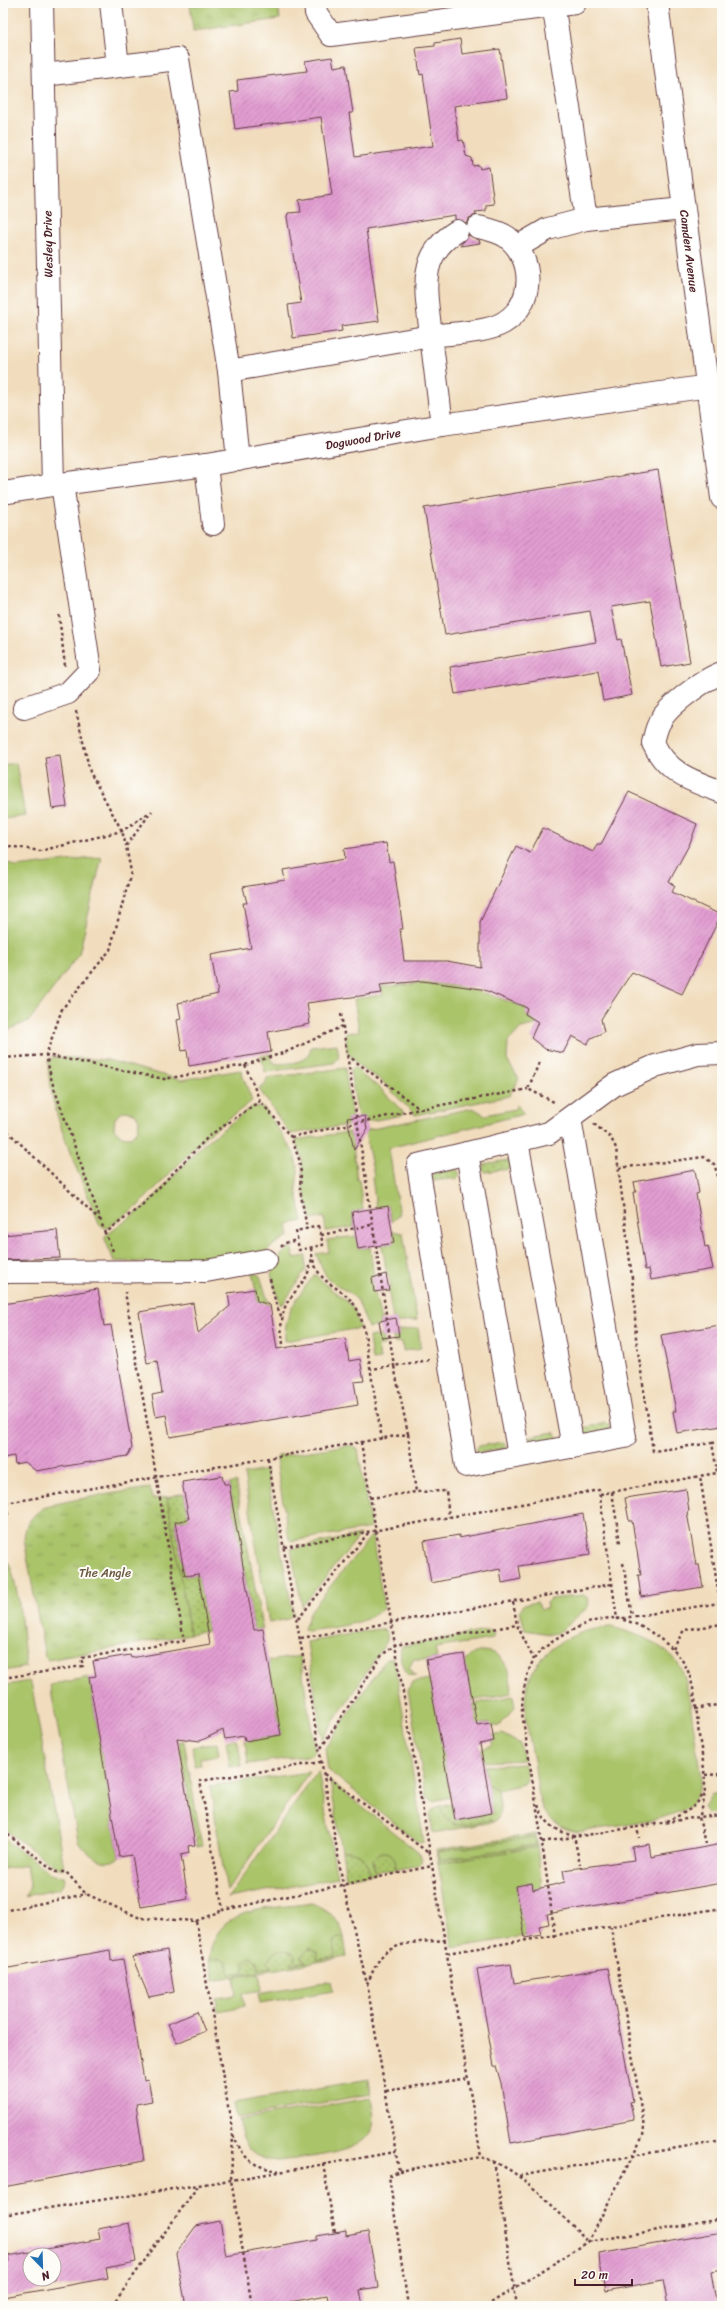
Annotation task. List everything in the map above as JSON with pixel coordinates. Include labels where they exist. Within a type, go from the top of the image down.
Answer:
[{"type":"street","name":"Wesley Drive","points":[[24,708],[68,693],[90,670],[58,484],[42,3]]},
{"type":"street","points":[[111,3],[118,66]]},
{"type":"street","points":[[315,3],[316,13],[331,35],[553,4],[575,3]]},
{"type":"street","name":"Camden Avenue","points":[[657,3],[683,209],[715,385],[722,498]]},
{"type":"street","points":[[553,4],[586,219]]},
{"type":"street","points":[[44,75],[178,59],[229,371],[238,460]]},
{"type":"street","points":[[517,247],[548,229],[586,219],[683,209]]},
{"type":"street","points":[[229,371],[431,336],[490,328],[503,323],[515,314],[523,302],[528,288],[528,273],[525,259],[517,247],[506,236],[491,230],[468,229],[446,238],[435,250],[428,264],[426,280],[431,336],[442,425]]},
{"type":"street","name":"Dogwood Drive","points":[[3,493],[58,484],[206,466],[442,425],[715,385]]},
{"type":"street","points":[[206,466],[213,524]]},
{"type":"street","points":[[722,673],[714,676],[680,700],[661,718],[653,743],[660,757],[669,767],[690,780],[722,792]]},
{"type":"street","points":[[573,1115],[625,1437],[466,1466],[418,1165],[549,1133],[573,1115],[614,1085],[655,1066],[698,1054],[719,1055]]},
{"type":"street","points":[[518,1141],[573,1447]]},
{"type":"street","points":[[467,1153],[519,1456]]},
{"type":"street","points":[[3,1272],[206,1271],[266,1260]]},
{"type":"path","points":[[3,845],[40,850],[47,849],[122,831],[152,811],[126,846],[130,872],[110,950],[62,1010],[46,1055],[52,1082],[100,1220],[122,1272],[184,1641],[81,1658],[83,1666],[3,1678]]},
{"type":"path","points":[[341,1014],[371,1225],[394,1366],[408,1434],[416,1492]]},
{"type":"path","points":[[3,1058],[46,1055],[164,1079],[245,1064],[286,1052],[343,1026]]},
{"type":"path","points":[[347,1055],[420,1109]]},
{"type":"path","points":[[528,1089],[539,1063]]},
{"type":"path","points":[[245,1064],[260,1101],[291,1137],[299,1159],[300,1189],[307,1229]]},
{"type":"path","points":[[291,1137],[420,1109],[528,1089],[604,1131],[611,1138],[616,1148],[634,1294],[636,1338],[654,1451],[722,1442]]},
{"type":"path","points":[[105,1233],[140,1207],[209,1136],[260,1101]]},
{"type":"path","points":[[3,1127],[100,1220]]},
{"type":"path","points":[[619,1168],[704,1157],[714,1164],[722,1188]]},
{"type":"path","points":[[321,1235],[371,1225]]},
{"type":"path","points":[[320,1226],[321,1235],[323,1245],[299,1250],[296,1231],[320,1226]]},
{"type":"path","points":[[311,1248],[312,1259],[320,1276],[351,1300],[357,1309],[365,1335],[382,1439]]},
{"type":"path","points":[[283,1344],[282,1318],[286,1304],[307,1276],[312,1259]]},
{"type":"path","points":[[266,1260],[273,1294],[282,1318]]},
{"type":"path","points":[[371,1369],[449,1357]]},
{"type":"path","points":[[8,1515],[6,1503],[156,1479],[408,1434]]},
{"type":"path","points":[[361,1442],[481,2157]]},
{"type":"path","points":[[600,1494],[717,1473],[712,1443]]},
{"type":"path","points":[[268,1459],[343,1884],[367,1984],[399,2171]]},
{"type":"path","points":[[716,1466],[722,1465]]},
{"type":"path","points":[[555,1937],[536,1799],[522,1713],[522,1696],[534,1660],[545,1646],[567,1633],[593,1621],[616,1619],[720,1603],[700,1476]]},
{"type":"path","points":[[284,1547],[599,1490],[616,1619]]},
{"type":"path","points":[[370,1498],[416,1492],[446,1491],[449,1517]]},
{"type":"path","points":[[612,1492],[620,1543]]},
{"type":"path","points":[[297,1620],[370,1532]]},
{"type":"path","points":[[623,1563],[632,1616]]},
{"type":"path","points":[[300,1638],[391,1624],[612,1584]]},
{"type":"path","points":[[513,1602],[517,1625],[534,1660]]},
{"type":"path","points":[[616,1619],[646,1630],[673,1649],[686,1667],[695,1708],[705,1775],[704,1805],[699,1817],[705,1844]]},
{"type":"path","points":[[673,1649],[684,1630],[722,1624]]},
{"type":"path","points":[[320,1749],[382,1656],[395,1645],[517,1625]]},
{"type":"path","points":[[695,1708],[722,1704]]},
{"type":"path","points":[[223,1910],[200,1782],[321,1762]]},
{"type":"path","points":[[324,1774],[430,1855]]},
{"type":"path","points":[[705,1775],[722,1774]]},
{"type":"path","points":[[662,1823],[691,1810],[699,1802],[705,1790]]},
{"type":"path","points":[[536,1799],[540,1811],[551,1826],[561,1833],[574,1836]]},
{"type":"path","points":[[542,1842],[699,1817],[722,1815]]},
{"type":"path","points":[[637,1827],[639,1838]]},
{"type":"path","points":[[3,1831],[56,1872],[66,1872],[86,1894],[140,1918],[196,1921],[223,1910],[432,1866]]},
{"type":"path","points":[[574,1836],[580,1865]]},
{"type":"path","points":[[3,1912],[86,1894]]},
{"type":"path","points":[[447,1954],[722,1908]]},
{"type":"path","points":[[196,1921],[233,2135],[231,2180],[252,2306]]},
{"type":"path","points":[[588,2242],[631,2155],[643,2136],[644,2127],[611,1927]]},
{"type":"path","points":[[367,1984],[379,1961],[386,1952],[406,1944],[444,1940]]},
{"type":"path","points":[[386,2091],[468,2078]]},
{"type":"path","points":[[233,2135],[241,2152],[249,2162],[261,2168],[282,2171]]},
{"type":"path","points":[[519,2176],[722,2140]]},
{"type":"path","points":[[3,2214],[231,2180],[396,2152]]},
{"type":"path","points":[[408,2306],[389,2176],[399,2171],[481,2157],[494,2161],[519,2176],[588,2242]]},
{"type":"path","points":[[494,2161],[518,2306]]},
{"type":"path","points":[[323,2164],[335,2233]]},
{"type":"path","points":[[112,2306],[198,2185]]},
{"type":"path","points":[[486,2306],[588,2242],[722,2219]]},
{"type":"green space","points":[[190,3],[278,3],[280,19],[193,31]]},
{"type":"green space","points":[[16,763],[25,816],[3,819],[3,765]]},
{"type":"green space","points":[[102,857],[79,954],[29,1021],[3,1032],[3,861],[16,867]]},
{"type":"green space","points":[[423,983],[452,986],[477,991],[528,1009],[527,1016],[539,1024],[521,1028],[508,1042],[507,1060],[519,1079],[509,1096],[415,1115],[381,1080],[361,1068],[347,1052],[346,1033],[359,1031],[354,999],[383,995],[381,987]]},
{"type":"green space","points":[[337,1044],[339,1057],[334,1063],[265,1072],[261,1056],[271,1054],[272,1061],[277,1064],[293,1063],[303,1060],[309,1053],[311,1047]]},
{"type":"green space","points":[[54,1057],[108,1060],[181,1080],[241,1070],[252,1101],[206,1136],[138,1206],[107,1228],[100,1226],[59,1123],[49,1080],[48,1060]],"holes":[[[124,1111],[135,1113],[139,1120],[138,1131],[130,1137],[122,1136],[114,1129],[115,1118]]]},
{"type":"green space","points":[[345,1068],[352,1117],[347,1119],[348,1125],[290,1134],[259,1089],[265,1085],[267,1078]]},
{"type":"green space","points":[[355,1068],[364,1077],[379,1087],[404,1113],[402,1115],[366,1122],[365,1116],[358,1117],[350,1070]]},
{"type":"green space","points":[[517,1105],[524,1114],[389,1148],[399,1215],[391,1222],[388,1206],[376,1208],[372,1177],[374,1176],[365,1133],[367,1130],[473,1108],[485,1115],[515,1109]]},
{"type":"green space","points":[[253,1106],[264,1108],[294,1153],[298,1170],[296,1189],[303,1221],[287,1224],[289,1236],[276,1243],[261,1256],[224,1266],[114,1261],[104,1237],[146,1206],[201,1146]]},
{"type":"green space","points":[[349,1132],[349,1136],[352,1136],[357,1180],[359,1180],[363,1210],[352,1212],[354,1227],[326,1231],[324,1217],[311,1220],[303,1187],[302,1158],[295,1140]]},
{"type":"green space","points":[[509,1160],[511,1167],[509,1169],[485,1172],[482,1170],[484,1164]]},
{"type":"green space","points":[[457,1169],[460,1176],[458,1178],[433,1181],[430,1178],[433,1172]]},
{"type":"green space","points":[[392,1231],[403,1233],[417,1320],[397,1323],[396,1318],[393,1319],[388,1288],[391,1287],[389,1276],[387,1276],[382,1245],[394,1243]]},
{"type":"green space","points":[[356,1236],[358,1249],[370,1247],[374,1277],[372,1278],[381,1321],[379,1321],[380,1326],[368,1328],[358,1301],[350,1293],[334,1284],[326,1276],[316,1254],[329,1252],[327,1240]]},
{"type":"green space","points":[[291,1246],[294,1258],[306,1256],[305,1271],[283,1304],[280,1304],[271,1274],[278,1258]]},
{"type":"green space","points":[[252,1271],[260,1276],[270,1307],[258,1303]]},
{"type":"green space","points":[[315,1274],[324,1284],[350,1305],[354,1310],[360,1328],[285,1341],[287,1322],[293,1305]]},
{"type":"green space","points":[[418,1328],[421,1348],[403,1351],[402,1342],[394,1343],[393,1337],[399,1336],[398,1331]]},
{"type":"green space","points":[[381,1335],[385,1345],[378,1346],[380,1359],[372,1360],[369,1337]]},
{"type":"green space","points":[[606,1423],[610,1430],[583,1436],[580,1430],[582,1428]]},
{"type":"green space","points":[[555,1432],[558,1437],[556,1441],[529,1444],[527,1442],[530,1436]]},
{"type":"green space","points":[[503,1442],[507,1445],[506,1448],[479,1453],[476,1451],[478,1446]]},
{"type":"green space","points":[[349,1445],[358,1450],[371,1528],[291,1541],[289,1539],[276,1460],[278,1456]]},
{"type":"green space","points":[[266,1470],[293,1614],[288,1619],[269,1623],[244,1474]]},
{"type":"green space","points":[[236,1482],[263,1629],[254,1630],[229,1484]]},
{"type":"green space","name":"The Angle","points":[[150,1488],[152,1499],[167,1497],[190,1634],[48,1660],[45,1657],[24,1539],[29,1522],[34,1515],[49,1506]]},
{"type":"green space","points":[[184,1493],[189,1519],[175,1522],[185,1576],[198,1574],[208,1631],[190,1634],[167,1497]]},
{"type":"green space","points":[[360,1535],[302,1606],[291,1549]]},
{"type":"green space","points":[[372,1535],[384,1607],[377,1613],[359,1622],[338,1627],[307,1631],[304,1629],[311,1610]]},
{"type":"green space","points":[[3,1551],[9,1562],[17,1591],[26,1667],[3,1671]]},
{"type":"green space","points":[[583,1595],[589,1599],[588,1607],[558,1633],[550,1634],[525,1630],[520,1610],[524,1604],[537,1602],[541,1609],[547,1608],[546,1603],[551,1599]]},
{"type":"green space","points":[[611,1627],[641,1636],[650,1641],[667,1652],[681,1668],[690,1703],[701,1780],[695,1799],[690,1805],[681,1811],[653,1820],[578,1832],[555,1823],[547,1816],[542,1807],[526,1722],[526,1691],[531,1675],[539,1661],[550,1650],[563,1641],[578,1634],[594,1629]]},
{"type":"green space","points":[[378,1629],[384,1630],[387,1634],[387,1641],[322,1739],[307,1642]]},
{"type":"green space","points":[[490,1630],[494,1634],[492,1639],[435,1648],[437,1658],[426,1660],[414,1659],[409,1668],[412,1674],[416,1676],[408,1675],[404,1669],[400,1653],[402,1646]]},
{"type":"green space","points":[[481,1651],[493,1653],[504,1662],[510,1677],[512,1687],[511,1693],[472,1701],[465,1661],[471,1655]]},
{"type":"green space","points":[[300,1656],[315,1751],[312,1755],[248,1764],[245,1741],[281,1735],[268,1661]]},
{"type":"green space","points":[[394,1658],[424,1842],[419,1843],[328,1770],[325,1748],[385,1660]]},
{"type":"green space","points":[[89,1677],[119,1857],[114,1861],[108,1862],[102,1861],[91,1855],[81,1846],[78,1841],[50,1685]]},
{"type":"green space","points":[[430,1679],[451,1797],[433,1801],[426,1796],[408,1690],[412,1682]]},
{"type":"green space","points":[[29,1681],[32,1687],[64,1868],[58,1868],[53,1865],[3,1828],[3,1686]]},
{"type":"green space","points":[[513,1696],[515,1708],[499,1725],[491,1727],[490,1723],[477,1725],[473,1704]]},
{"type":"green space","points":[[502,1734],[520,1744],[524,1760],[483,1762],[481,1750],[491,1746],[493,1736]]},
{"type":"green space","points":[[236,1739],[238,1742],[242,1766],[230,1767],[226,1741]]},
{"type":"green space","points":[[179,1741],[184,1741],[202,1846],[197,1847]]},
{"type":"green space","points":[[217,1743],[219,1755],[200,1758],[201,1765],[195,1766],[192,1747]]},
{"type":"green space","points":[[525,1764],[527,1779],[524,1784],[498,1790],[487,1784],[484,1766]]},
{"type":"green space","points":[[318,1770],[337,1878],[228,1898]]},
{"type":"green space","points":[[309,1772],[227,1891],[210,1786]]},
{"type":"green space","points":[[330,1781],[420,1854],[422,1860],[419,1865],[395,1870],[396,1866],[376,1856],[373,1863],[376,1873],[369,1874],[367,1864],[361,1856],[353,1852],[342,1851]]},
{"type":"green space","points":[[487,1784],[498,1790],[500,1812],[499,1816],[493,1822],[489,1820],[460,1825],[449,1821],[444,1815],[440,1806],[452,1803],[455,1820],[492,1813]]},
{"type":"green space","points":[[712,1794],[721,1795],[722,1809],[720,1812],[707,1814],[704,1807]]},
{"type":"green space","points":[[440,1806],[445,1817],[454,1825],[489,1820],[493,1822],[433,1833],[430,1814],[434,1808]]},
{"type":"green space","points":[[536,1834],[538,1847],[438,1863],[436,1850]],"holes":[[[535,1837],[536,1845],[439,1860],[438,1852]]]},
{"type":"green space","points":[[535,1836],[536,1845],[440,1860],[438,1852]]},
{"type":"green space","points":[[3,1838],[53,1875],[64,1876],[65,1879],[60,1889],[25,1896],[30,1885],[27,1865],[3,1869]]},
{"type":"green space","points":[[537,1847],[542,1888],[533,1890],[532,1883],[516,1886],[525,1936],[453,1948],[438,1863]]},
{"type":"green space","points":[[342,1851],[357,1853],[361,1856],[367,1863],[369,1874],[346,1878]]},
{"type":"green space","points":[[381,1852],[391,1854],[393,1856],[396,1862],[395,1870],[375,1871],[373,1859]]},
{"type":"green space","points":[[312,1903],[328,1912],[340,1925],[344,1937],[336,1939],[335,1957],[259,1969],[256,1961],[245,1972],[229,1974],[227,1963],[218,1958],[209,1960],[213,1942],[221,1928],[232,1919],[246,1913],[262,1909]]},
{"type":"green space","points":[[344,1937],[347,1957],[213,1980],[209,1960],[218,1959],[224,1961],[230,1974],[244,1972],[244,1962],[250,1957],[256,1960],[259,1969],[272,1967],[267,1963],[267,1960],[276,1952],[283,1950],[295,1955],[295,1960],[291,1964],[306,1962],[301,1956],[310,1948],[318,1952],[317,1960],[335,1957],[333,1942],[336,1939]]},
{"type":"green space","points":[[259,1973],[262,1990],[243,1993],[245,2006],[218,2011],[216,1998],[237,1995],[234,1977]]},
{"type":"green space","points":[[331,1981],[333,1991],[260,2003],[258,1993]]},
{"type":"green space","points":[[369,2079],[371,2094],[237,2118],[234,2103]]},
{"type":"green space","points":[[371,2098],[374,2120],[372,2128],[366,2137],[357,2144],[345,2150],[331,2154],[278,2161],[268,2160],[255,2154],[250,2149],[243,2137],[238,2120]]},
{"type":"building","points":[[460,39],[462,54],[500,49],[507,98],[454,106],[459,141],[463,140],[466,156],[472,158],[473,166],[479,165],[480,169],[489,167],[494,204],[486,205],[486,211],[475,212],[476,215],[469,218],[466,223],[455,219],[455,215],[366,229],[379,321],[341,326],[342,331],[293,338],[288,305],[301,303],[287,217],[288,213],[301,212],[299,200],[332,195],[321,117],[235,129],[230,92],[238,91],[237,80],[307,71],[305,61],[332,57],[334,67],[346,65],[353,113],[349,113],[355,157],[433,146],[423,74],[420,75],[416,48],[435,46],[435,43]]},
{"type":"building","points":[[469,235],[479,240],[480,243],[460,246]]},
{"type":"building","points":[[658,470],[690,662],[661,667],[650,601],[611,607],[618,640],[621,639],[632,695],[603,701],[598,671],[455,694],[450,667],[596,642],[590,611],[445,635],[424,508]]},
{"type":"building","points":[[60,755],[67,807],[52,809],[45,757]]},
{"type":"building","points":[[629,792],[697,824],[690,843],[669,882],[675,886],[672,892],[721,915],[682,994],[632,972],[601,1019],[604,1032],[591,1038],[587,1044],[572,1036],[563,1053],[545,1049],[531,1038],[538,1022],[525,1014],[527,1008],[482,989],[422,981],[380,985],[382,993],[307,1003],[310,1024],[268,1032],[271,1052],[189,1066],[187,1050],[182,1051],[177,1020],[181,1019],[178,1003],[218,994],[211,955],[251,948],[243,903],[247,903],[243,887],[285,880],[283,870],[345,859],[344,849],[386,843],[389,862],[393,861],[403,929],[400,929],[404,961],[447,961],[480,967],[480,922],[516,846],[530,853],[543,828],[593,852],[597,844],[601,844]]},
{"type":"building","points":[[365,1116],[367,1130],[354,1150],[347,1118]]},
{"type":"building","points":[[695,1170],[699,1193],[696,1194],[705,1247],[708,1246],[713,1269],[651,1280],[649,1269],[645,1270],[633,1192],[636,1192],[634,1182]]},
{"type":"building","points":[[388,1206],[394,1243],[358,1249],[352,1212]]},
{"type":"building","points":[[57,1230],[60,1258],[3,1260],[3,1235]]},
{"type":"building","points":[[386,1274],[389,1290],[374,1292],[372,1278]]},
{"type":"building","points":[[98,1289],[104,1326],[111,1325],[132,1448],[127,1456],[36,1471],[25,1462],[15,1464],[14,1456],[3,1458],[3,1304]]},
{"type":"building","points":[[255,1289],[257,1301],[270,1305],[277,1349],[345,1338],[349,1361],[360,1359],[364,1381],[354,1382],[358,1405],[170,1437],[166,1415],[156,1417],[152,1395],[162,1393],[157,1361],[147,1363],[139,1312],[193,1303],[198,1333],[230,1306],[228,1293]]},
{"type":"building","points":[[396,1318],[399,1336],[382,1338],[379,1321]]},
{"type":"building","points":[[720,1325],[722,1426],[677,1433],[673,1411],[676,1411],[661,1335]]},
{"type":"building","points":[[222,1476],[224,1484],[229,1484],[254,1630],[263,1629],[281,1735],[245,1741],[244,1736],[225,1739],[223,1730],[200,1741],[177,1738],[195,1845],[188,1846],[189,1853],[181,1855],[188,1899],[141,1907],[132,1855],[119,1857],[89,1677],[96,1676],[93,1661],[130,1655],[131,1658],[210,1644],[198,1574],[185,1576],[175,1522],[189,1519],[182,1482]]},
{"type":"building","points":[[686,1489],[689,1511],[687,1512],[696,1565],[699,1565],[703,1587],[641,1597],[638,1575],[641,1575],[632,1521],[629,1521],[625,1498]]},
{"type":"building","points":[[583,1514],[590,1555],[519,1566],[521,1579],[502,1583],[500,1569],[431,1583],[424,1541],[459,1535],[459,1538]]},
{"type":"building","points":[[464,1654],[477,1725],[491,1723],[494,1741],[480,1744],[492,1813],[455,1820],[426,1660]]},
{"type":"building","points":[[649,1844],[651,1857],[722,1844],[722,1883],[547,1914],[549,1924],[539,1926],[541,1935],[525,1938],[516,1886],[532,1883],[533,1890],[565,1882],[563,1870],[634,1860],[632,1847]]},
{"type":"building","points":[[110,1950],[111,1961],[123,1959],[144,2080],[148,2079],[152,2101],[136,2104],[144,2161],[3,2187],[3,1969]]},
{"type":"building","points":[[167,1950],[174,1992],[149,1997],[132,1957]]},
{"type":"building","points":[[511,1964],[514,1983],[608,1968],[633,2101],[630,2102],[634,2120],[511,2143],[501,2083],[496,2066],[494,2066],[477,1969]]},
{"type":"building","points":[[197,2012],[205,2031],[177,2043],[168,2024]]},
{"type":"building","points":[[220,2221],[226,2256],[317,2240],[317,2236],[346,2231],[346,2236],[368,2232],[378,2287],[360,2290],[363,2306],[329,2306],[327,2295],[269,2306],[186,2306],[176,2253],[196,2226]]},
{"type":"building","points":[[129,2223],[136,2262],[106,2268],[108,2278],[62,2286],[62,2247],[57,2247],[100,2239],[98,2229]]},
{"type":"building","points":[[722,2232],[722,2270],[711,2272],[717,2306],[668,2306],[663,2280],[606,2291],[604,2280],[601,2280],[599,2254]]},
{"type":"building","points":[[22,2253],[22,2287],[58,2287],[3,2297],[3,2262],[9,2261],[8,2256]]}]
